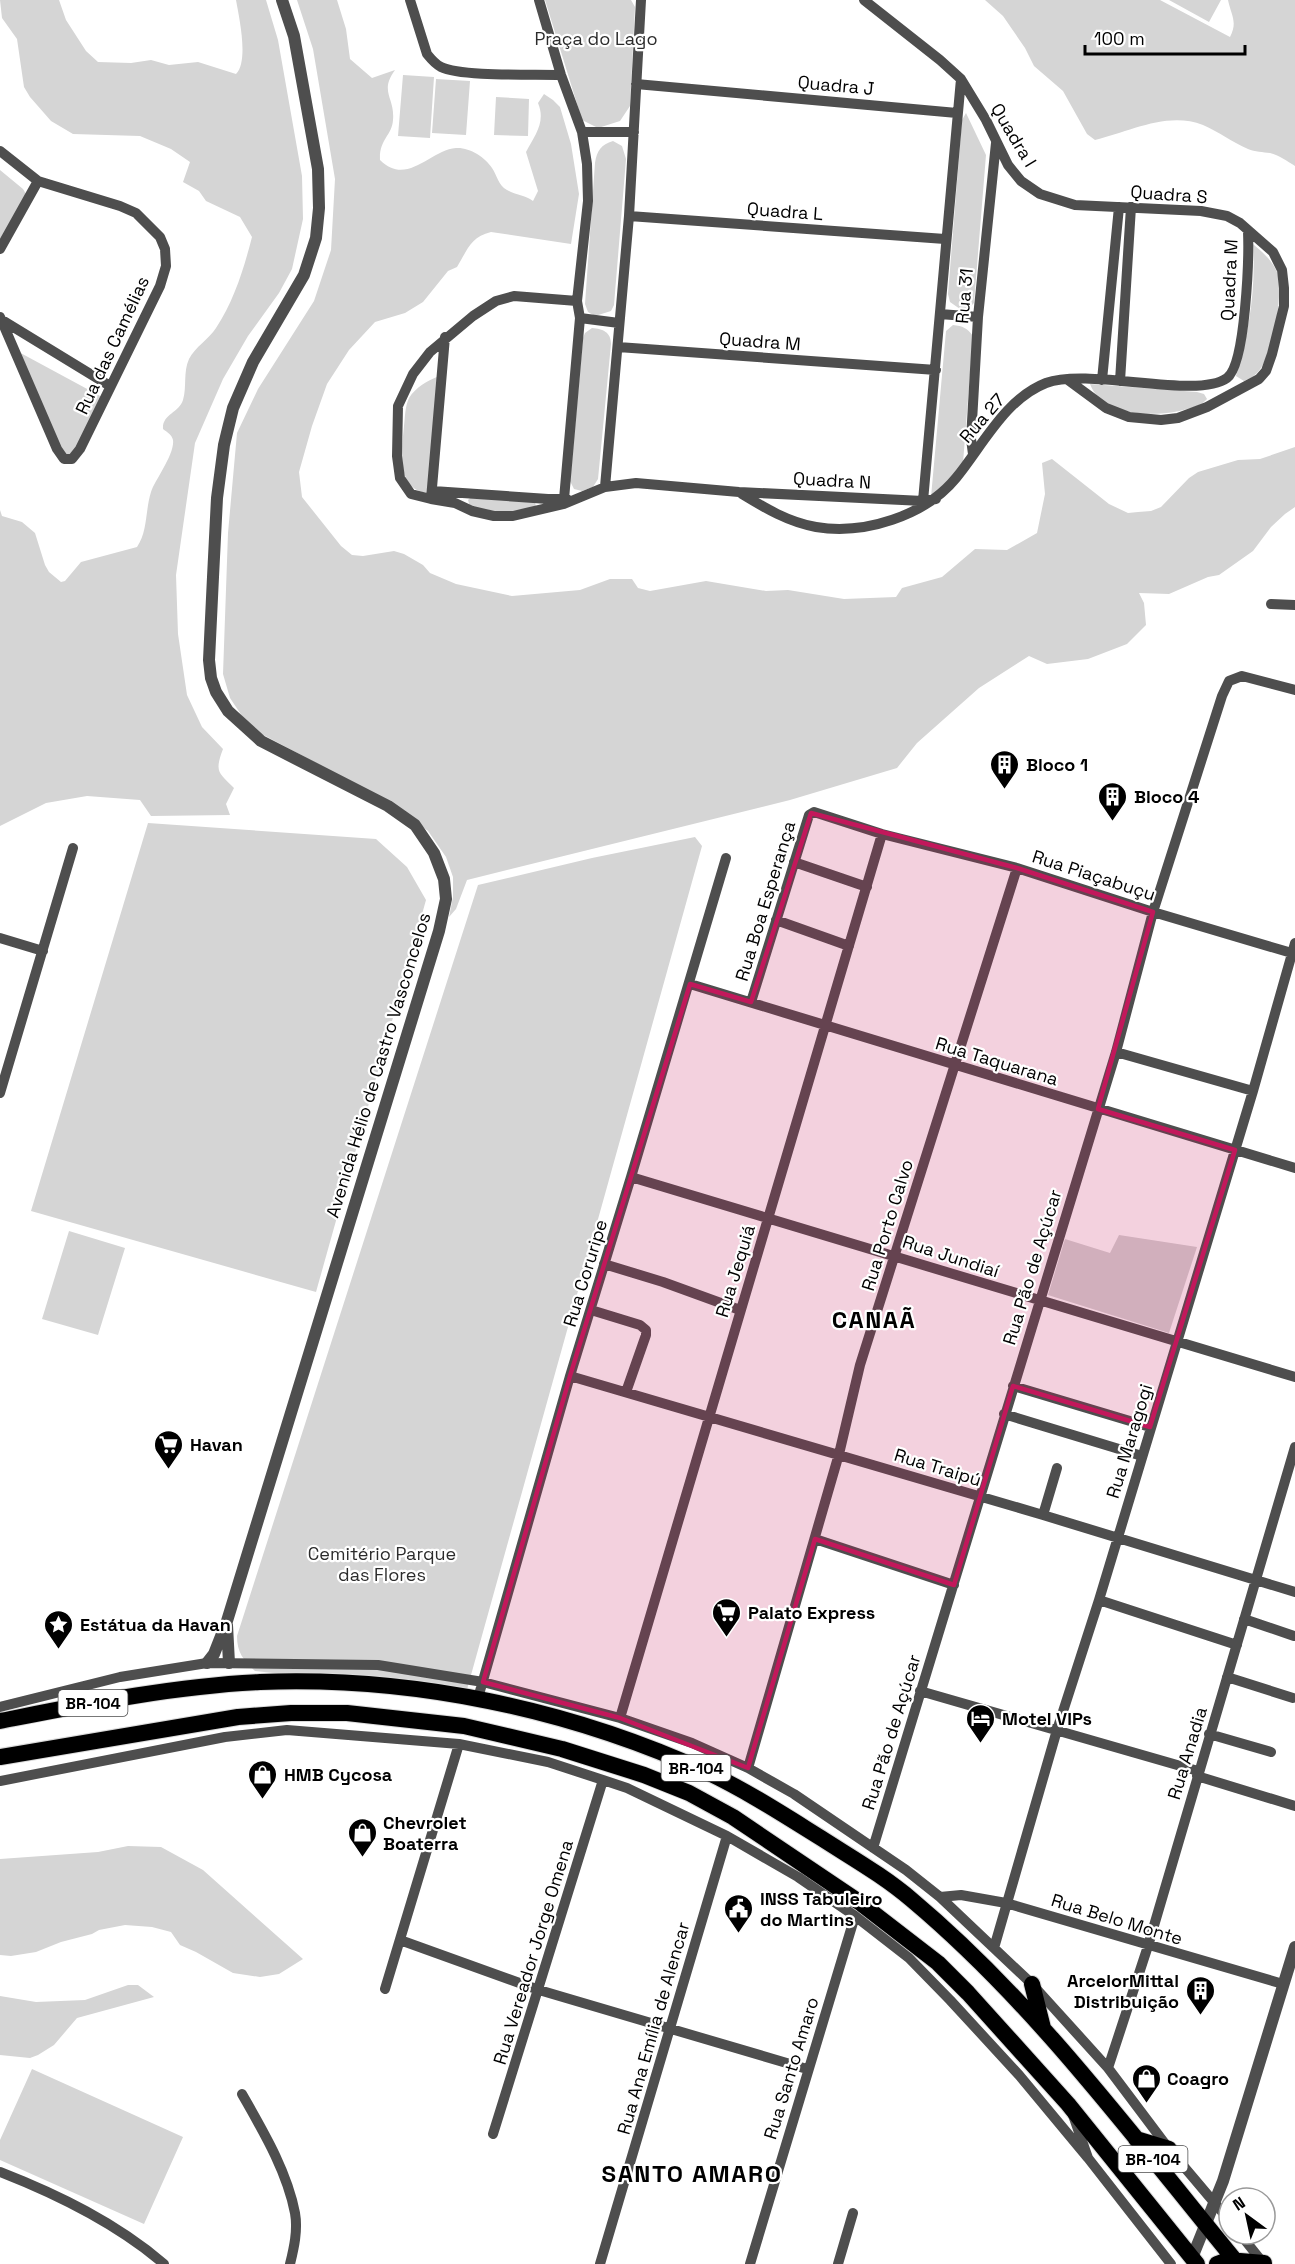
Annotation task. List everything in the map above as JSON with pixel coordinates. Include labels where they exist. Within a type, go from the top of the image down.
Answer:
[{"type":"highway","name":"BR-104","points":[[0,1721],[79,1705],[176,1690],[258,1682],[481,1690],[643,1746],[706,1772],[773,1807],[912,1899],[987,1969],[1100,2092],[1236,2262]]},
{"type":"highway","name":"BR-104","points":[[0,1757],[196,1723],[291,1713],[335,1713],[464,1726],[562,1749],[645,1775],[689,1794],[733,1817],[859,1902],[938,1963],[1068,2104],[1195,2261]]},
{"type":"highway","points":[[1032,1984],[1044,2032]]},
{"type":"highway","points":[[1136,2139],[1169,2149]]},
{"type":"highway","points":[[1217,2264],[1225,2260],[1264,2264]]},
{"type":"street","name":"Avenida Hélio de Castro Vasconcelos","points":[[207,1664],[214,1654],[227,1621],[439,931],[447,891],[441,867],[415,825],[388,806],[261,741],[228,711],[216,692],[211,678],[209,660],[217,498],[224,445],[233,408],[253,362],[304,274],[316,238],[319,208],[318,169],[294,36],[282,0]]},
{"type":"street","points":[[410,0],[427,54],[442,68],[460,71],[561,75]]},
{"type":"street","points":[[539,0],[561,75],[582,132],[587,164],[588,201],[577,301],[580,318],[564,499]]},
{"type":"street","points":[[432,495],[472,511],[494,516],[513,516],[584,497],[605,487],[636,483],[739,492],[771,512],[816,527],[864,526],[886,521],[920,505],[936,370],[945,239],[961,80],[940,60],[864,0]]},
{"type":"street","points":[[605,487],[629,216],[639,3]]},
{"type":"street","name":"Quadra I","points":[[961,80],[1008,165],[1021,181],[1040,194],[1075,206],[1119,207]]},
{"type":"street","name":"Quadra J","points":[[636,84],[957,113]]},
{"type":"street","points":[[582,132],[634,132]]},
{"type":"street","name":"Rua 31","points":[[973,454],[971,439],[978,317],[996,141]]},
{"type":"street","points":[[0,151],[38,181],[0,249]]},
{"type":"street","name":"Rua das Camélias","points":[[1,318],[57,449],[64,459],[70,460],[75,457],[160,286],[166,266],[165,249],[160,237],[136,213],[38,181]]},
{"type":"street","points":[[1102,380],[1119,207]]},
{"type":"street","name":"Quadra S","points":[[1119,207],[1201,211],[1227,216],[1248,231]]},
{"type":"street","points":[[1120,381],[1131,207]]},
{"type":"street","name":"Quadra L","points":[[629,216],[945,239]]},
{"type":"street","name":"Quadra M","points":[[1215,383],[1227,378],[1238,356],[1249,250],[1248,231]]},
{"type":"street","name":"Quadra M","points":[[1068,380],[1106,408],[1129,417],[1161,420],[1178,418],[1207,407],[1259,379],[1266,371],[1272,354],[1284,306],[1284,288],[1282,270],[1273,252],[1248,231]]},
{"type":"street","points":[[577,301],[514,296],[505,298],[496,301],[445,337],[413,374],[398,406],[397,456],[400,478],[411,494],[564,499],[584,497]]},
{"type":"street","points":[[940,314],[978,317]]},
{"type":"street","points":[[1,318],[110,386]]},
{"type":"street","points":[[580,318],[619,323]]},
{"type":"street","points":[[432,495],[445,337]]},
{"type":"street","name":"Quadra M","points":[[618,347],[936,370]]},
{"type":"street","points":[[1068,380],[1191,386],[1215,383],[1222,398]]},
{"type":"street","name":"Rua 27","points":[[920,505],[936,499],[1025,395],[1048,383],[1068,380]]},
{"type":"street","name":"Quadra N","points":[[739,492],[920,505]]},
{"type":"street","points":[[1272,604],[1295,605]]},
{"type":"street","name":"Rua Pão de Açúcar","points":[[873,1848],[1116,1052],[1153,912],[1222,696],[1229,681],[1242,676],[1295,690]]},
{"type":"street","name":"Rua Piaçabuçu","points":[[813,812],[882,834],[1017,868],[1153,912],[1294,950]]},
{"type":"street","name":"Rua Boa Esperança","points":[[752,1002],[809,815],[813,812]]},
{"type":"street","name":"Rua Jequiá","points":[[620,1718],[882,834]]},
{"type":"street","points":[[0,1093],[5,1061],[43,951],[73,848]]},
{"type":"street","name":"Rua Coruripe","points":[[481,1690],[570,1376],[690,984],[726,858]]},
{"type":"street","points":[[794,862],[867,887]]},
{"type":"street","name":"Rua Porto Calvo","points":[[748,1768],[839,1454],[860,1365],[1017,868]]},
{"type":"street","points":[[776,920],[849,946]]},
{"type":"street","points":[[0,938],[43,951]]},
{"type":"street","name":"Rua Maragogi","points":[[994,1947],[1057,1730],[1100,1600],[1294,950]]},
{"type":"street","name":"Rua Taquarana","points":[[690,984],[1295,1168]]},
{"type":"street","points":[[1116,1052],[1253,1091]]},
{"type":"street","name":"Rua Jundiaí","points":[[631,1178],[1295,1377]]},
{"type":"street","points":[[604,1264],[663,1282],[740,1310]]},
{"type":"street","points":[[591,1311],[640,1325],[646,1330],[626,1392]]},
{"type":"street","name":"Rua Traipú","points":[[570,1376],[980,1496],[1295,1592]]},
{"type":"street","points":[[1013,1386],[1150,1427]]},
{"type":"street","points":[[1004,1414],[1142,1456]]},
{"type":"street","name":"Rua Anadia","points":[[1108,2068],[1148,1946],[1295,1447]]},
{"type":"street","points":[[1042,1515],[1057,1467]]},
{"type":"street","points":[[814,1539],[954,1585]]},
{"type":"street","points":[[1100,1600],[1237,1645]]},
{"type":"street","points":[[1244,1619],[1294,1636]]},
{"type":"street","name":"Avenida Hélio de Castro Vasconcelos","points":[[227,1621],[229,1663]]},
{"type":"street","points":[[0,1707],[120,1677],[207,1664],[378,1665],[481,1690],[620,1718],[692,1743],[748,1768],[812,1806],[906,1869],[940,1897],[1032,1984],[1108,2068],[1169,2149],[1217,2205]]},
{"type":"street","points":[[1227,1677],[1293,1698]]},
{"type":"street","points":[[920,1691],[1057,1730],[1295,1806]]},
{"type":"street","points":[[0,1781],[225,1737],[287,1730],[459,1744],[548,1762],[627,1788],[727,1836],[798,1877],[855,1916],[909,1958],[1019,2075],[1171,2264]]},
{"type":"street","points":[[1209,1734],[1270,1752]]},
{"type":"street","points":[[386,1989],[459,1744]]},
{"type":"street","name":"Rua Vereador Jorge Omena","points":[[493,2134],[603,1780]]},
{"type":"street","name":"Rua Ana Emília de Alencar","points":[[600,2264],[727,1836]]},
{"type":"street","name":"Rua Belo Monte","points":[[940,1897],[961,1896],[1006,1903],[1283,1984]]},
{"type":"street","name":"Rua Santo Amaro","points":[[750,2264],[807,2068],[855,1916]]},
{"type":"street","points":[[400,1940],[539,1990],[807,2068]]},
{"type":"street","points":[[1195,2261],[1295,1947]]},
{"type":"street","points":[[242,2094],[279,2163],[295,2213],[295,2238],[290,2264]]},
{"type":"street","points":[[1068,2104],[1088,2158]]},
{"type":"street","points":[[0,2172],[44,2189],[76,2205],[104,2221],[164,2264]]},
{"type":"street","points":[[838,2264],[853,2213]]},
{"type":"street","points":[[1250,2246],[1264,2264]]},
{"type":"highlighted area","points":[[811,813],[1017,868],[1153,912],[1098,1109],[1235,1150],[1150,1427],[1013,1386],[954,1585],[815,1539],[748,1768],[620,1718],[483,1682],[570,1376],[690,984],[751,1002]]},
{"type":"green space","points":[[0,0],[59,0],[66,20],[86,51],[98,62],[131,63],[151,60],[169,65],[198,62],[236,74],[240,68],[243,49],[236,0],[266,0],[278,40],[302,176],[303,219],[292,269],[223,379],[195,443],[176,575],[178,634],[187,695],[202,727],[223,749],[219,771],[234,788],[226,804],[230,815],[151,816],[140,800],[87,796],[46,803],[0,826],[0,510],[2,516],[22,522],[35,533],[45,565],[49,572],[61,582],[65,581],[81,562],[137,547],[145,528],[151,492],[173,446],[173,440],[163,429],[163,424],[183,400],[189,359],[213,332],[228,307],[242,272],[252,237],[240,217],[206,201],[199,191],[183,182],[190,162],[171,149],[140,136],[73,134],[51,121],[24,87],[17,39],[2,18]]},
{"type":"green space","points":[[297,0],[337,0],[346,29],[350,59],[372,78],[395,70],[388,84],[393,120],[380,153],[380,160],[390,167],[400,170],[409,169],[446,150],[466,149],[485,160],[504,188],[533,201],[538,191],[526,152],[540,122],[538,103],[544,94],[560,107],[571,144],[579,194],[571,244],[491,232],[478,237],[470,245],[457,267],[448,271],[423,302],[405,313],[375,322],[349,350],[327,384],[299,472],[302,497],[341,546],[352,555],[363,556],[394,551],[423,565],[430,573],[456,584],[512,596],[580,590],[610,579],[632,579],[638,588],[650,591],[706,581],[766,591],[788,590],[844,599],[896,597],[902,588],[942,577],[975,549],[1007,550],[1037,533],[1045,494],[1042,463],[1052,459],[1109,504],[1128,513],[1151,511],[1161,507],[1189,478],[1198,472],[1238,460],[1260,459],[1295,447],[1295,507],[1271,527],[1253,551],[1219,575],[1208,577],[1169,594],[1139,593],[1144,603],[1146,625],[1127,644],[1088,659],[1047,664],[1029,656],[979,688],[917,743],[897,768],[790,800],[467,880],[456,909],[449,917],[453,897],[453,877],[446,857],[428,831],[392,803],[250,728],[230,698],[223,674],[228,533],[237,433],[258,389],[314,301],[331,250],[335,179],[313,49]]},
{"type":"green space","name":"Praça do Lago","points":[[545,0],[631,0],[635,7],[630,106],[620,121],[598,128],[582,120]]},
{"type":"green space","points":[[985,0],[1160,0],[1230,37],[1234,23],[1228,0],[1295,0],[1295,166],[1277,155],[1248,149],[1203,125],[1189,121],[1162,121],[1095,140],[1087,134],[1063,91],[1034,66],[1025,48],[1003,16]]},
{"type":"green space","points":[[1169,0],[1221,0],[1209,22]]},
{"type":"green space","points":[[403,75],[434,77],[430,138],[398,136]]},
{"type":"green space","points":[[436,79],[470,81],[466,135],[432,133]]},
{"type":"green space","points":[[496,97],[529,99],[528,136],[494,135]]},
{"type":"green space","points":[[966,113],[986,155],[974,303],[969,308],[960,309],[950,302],[948,294],[962,120]]},
{"type":"green space","points":[[613,141],[622,146],[626,159],[614,305],[611,311],[595,316],[588,312],[585,304],[595,163],[600,149]]},
{"type":"green space","points":[[0,170],[26,194],[0,245]]},
{"type":"green space","points":[[1253,244],[1275,268],[1279,282],[1279,295],[1276,325],[1267,355],[1256,374],[1244,381],[1236,376],[1245,344],[1250,311]]},
{"type":"green space","points":[[953,325],[965,328],[973,336],[963,463],[931,497],[946,331]]},
{"type":"green space","points":[[592,328],[606,332],[611,344],[598,479],[593,487],[582,491],[574,489],[570,481],[583,338],[585,333]]},
{"type":"green space","points":[[15,350],[102,397],[76,451],[64,457]]},
{"type":"green space","points":[[439,376],[427,493],[417,490],[405,476],[402,446],[405,416],[412,394],[422,385]]},
{"type":"green space","points":[[1090,384],[1197,392],[1204,394],[1207,399],[1198,406],[1175,412],[1147,414],[1119,409],[1106,403],[1096,395]]},
{"type":"green space","points":[[472,496],[535,502],[536,507],[509,513],[470,507],[468,500]]},
{"type":"green space","points":[[148,823],[376,839],[407,867],[426,900],[316,1292],[31,1211]]},
{"type":"green space","name":"Cemitério Parque das Flores","points":[[695,837],[702,846],[466,1693],[255,1671],[242,1655],[238,1647],[237,1636],[478,885]]},
{"type":"green space","points":[[69,1231],[125,1248],[98,1335],[42,1319]]},
{"type":"green space","points":[[1119,1235],[1197,1247],[1169,1333],[1048,1295],[1065,1239],[1110,1253]]},
{"type":"green space","points":[[128,1846],[161,1847],[203,1870],[303,1959],[279,1974],[260,1977],[233,1973],[180,1945],[171,1932],[152,1927],[125,1925],[99,1930],[36,1952],[11,1956],[0,1955],[0,1859],[98,1852]]},
{"type":"green space","points":[[128,1985],[138,1985],[154,1997],[77,2018],[54,2045],[38,2055],[30,2058],[0,2055],[0,1996],[36,2002],[85,2000]]},
{"type":"green space","points":[[32,2069],[183,2137],[144,2224],[0,2160],[0,2140]]},
{"type":"place","name":"Bloco 1","points":[[1005,790]]},
{"type":"place","name":"Bloco 4","points":[[1113,822]]},
{"type":"place","name":"Havan","points":[[169,1470]]},
{"type":"place","name":"Palato Express","points":[[727,1638]]},
{"type":"place","name":"Estátua da Havan","points":[[59,1650]]},
{"type":"place","name":"Motel VIPs","points":[[981,1744]]},
{"type":"place","name":"HMB Cycosa","points":[[263,1800]]},
{"type":"place","name":"Chevrolet Boaterra","points":[[362,1858]]},
{"type":"place","name":"INSS Tabuleiro do Martins","points":[[739,1934]]},
{"type":"place","name":"ArcelorMittal Distribuição","points":[[1200,2016]]},
{"type":"place","name":"Coagro","points":[[1146,2104]]},
{"type":"district","name":"CANAÃ","points":[[874,1319]]},
{"type":"district","name":"SANTO AMARO","points":[[692,2173]]}]
